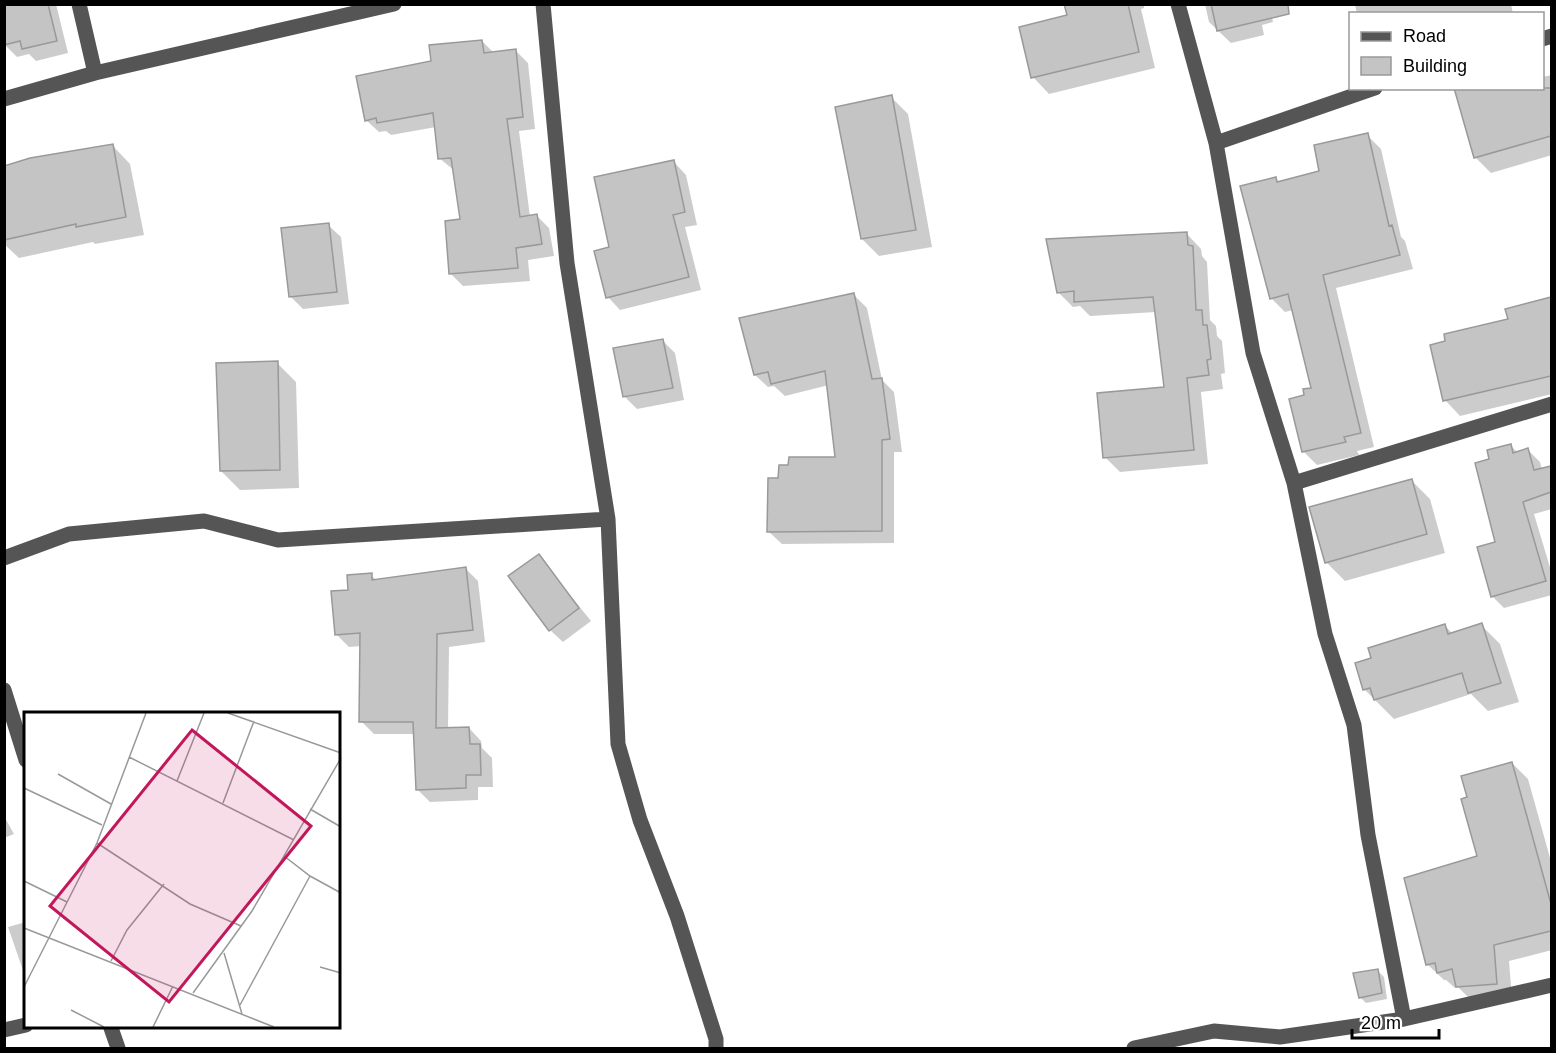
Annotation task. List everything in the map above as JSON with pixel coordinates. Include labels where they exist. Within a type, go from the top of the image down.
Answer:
[{"type":"street","points":[[79,4],[95,73]]},
{"type":"street","points":[[4,99],[95,73],[394,4]]},
{"type":"street","points":[[543,4],[567,263],[608,519],[618,744],[640,820],[681,927],[716,1040],[716,1048]]},
{"type":"street","points":[[1178,4],[1216,142],[1253,353],[1294,483],[1325,634],[1354,725],[1368,835],[1404,1019]]},
{"type":"street","points":[[1216,142],[1369,90]]},
{"type":"street","points":[[1294,483],[1551,404]]},
{"type":"street","points":[[4,558],[69,534],[204,521],[278,540],[608,519]]},
{"type":"street","points":[[4,690],[24,754]]},
{"type":"street","points":[[1134,1048],[1214,1031],[1280,1042],[1404,1019],[1551,985]]},
{"type":"street","points":[[4,1030],[24,1025]]},
{"type":"street","points":[[111,1029],[118,1048]]},
{"type":"building","points":[[4,4],[48,4],[57,41],[22,49],[20,41],[4,45]]},
{"type":"building","points":[[1064,4],[1128,4],[1139,52],[1031,78],[1019,27],[1067,15]]},
{"type":"building","points":[[1211,4],[1288,4],[1289,14],[1217,31]]},
{"type":"building","points":[[482,40],[484,53],[516,49],[523,117],[507,119],[520,217],[537,214],[542,244],[516,248],[518,268],[449,274],[445,221],[460,219],[451,158],[438,159],[433,113],[377,123],[376,118],[365,121],[356,76],[431,61],[429,45]]},
{"type":"building","points":[[1544,88],[1551,88],[1551,136],[1474,158],[1455,90],[1544,90]]},
{"type":"building","points":[[892,95],[916,230],[861,239],[835,107]]},
{"type":"building","points":[[1368,133],[1389,226],[1392,225],[1400,255],[1323,275],[1361,433],[1344,437],[1346,442],[1302,452],[1289,399],[1304,395],[1303,389],[1311,388],[1288,294],[1270,299],[1240,186],[1276,177],[1277,182],[1319,171],[1314,145]]},
{"type":"building","points":[[113,144],[126,217],[76,227],[76,224],[4,240],[4,166],[30,158]]},
{"type":"building","points":[[674,160],[685,212],[673,215],[689,277],[606,298],[594,251],[609,247],[594,177]]},
{"type":"building","points":[[329,223],[337,292],[289,297],[281,228]]},
{"type":"building","points":[[1187,232],[1188,245],[1193,246],[1196,310],[1202,310],[1203,325],[1207,325],[1211,359],[1207,360],[1209,375],[1187,378],[1194,450],[1103,458],[1097,393],[1164,387],[1153,297],[1074,302],[1074,291],[1057,293],[1046,239]]},
{"type":"building","points":[[854,293],[872,379],[882,378],[890,439],[882,440],[882,531],[767,532],[768,478],[778,478],[779,465],[788,465],[789,457],[835,457],[825,371],[771,384],[768,372],[754,375],[739,318]]},
{"type":"building","points":[[1551,297],[1551,376],[1443,401],[1430,345],[1445,341],[1444,334],[1508,319],[1505,309]]},
{"type":"building","points":[[663,339],[673,388],[623,397],[613,348]]},
{"type":"building","points":[[278,361],[280,470],[220,471],[216,363]]},
{"type":"building","points":[[1511,444],[1513,453],[1528,448],[1534,470],[1551,466],[1551,492],[1523,502],[1546,581],[1491,597],[1477,547],[1495,542],[1475,463],[1489,459],[1487,450]]},
{"type":"building","points":[[1412,479],[1427,534],[1325,563],[1309,507]]},
{"type":"building","points":[[539,554],[579,608],[549,631],[508,576]]},
{"type":"building","points":[[466,567],[473,630],[437,634],[436,728],[469,727],[470,744],[480,744],[481,775],[466,775],[466,788],[416,790],[413,722],[359,722],[360,633],[335,635],[331,591],[348,590],[347,575],[372,573],[372,580]]},
{"type":"building","points":[[1482,623],[1501,683],[1468,693],[1462,673],[1374,700],[1370,688],[1363,690],[1355,663],[1371,658],[1368,648],[1445,624],[1448,634]]},
{"type":"building","points":[[1512,762],[1551,904],[1551,931],[1494,945],[1497,984],[1456,987],[1452,969],[1437,973],[1435,963],[1426,965],[1404,878],[1477,856],[1461,799],[1467,797],[1461,776]]},
{"type":"building","points":[[1378,969],[1382,993],[1359,998],[1353,973]]}]
